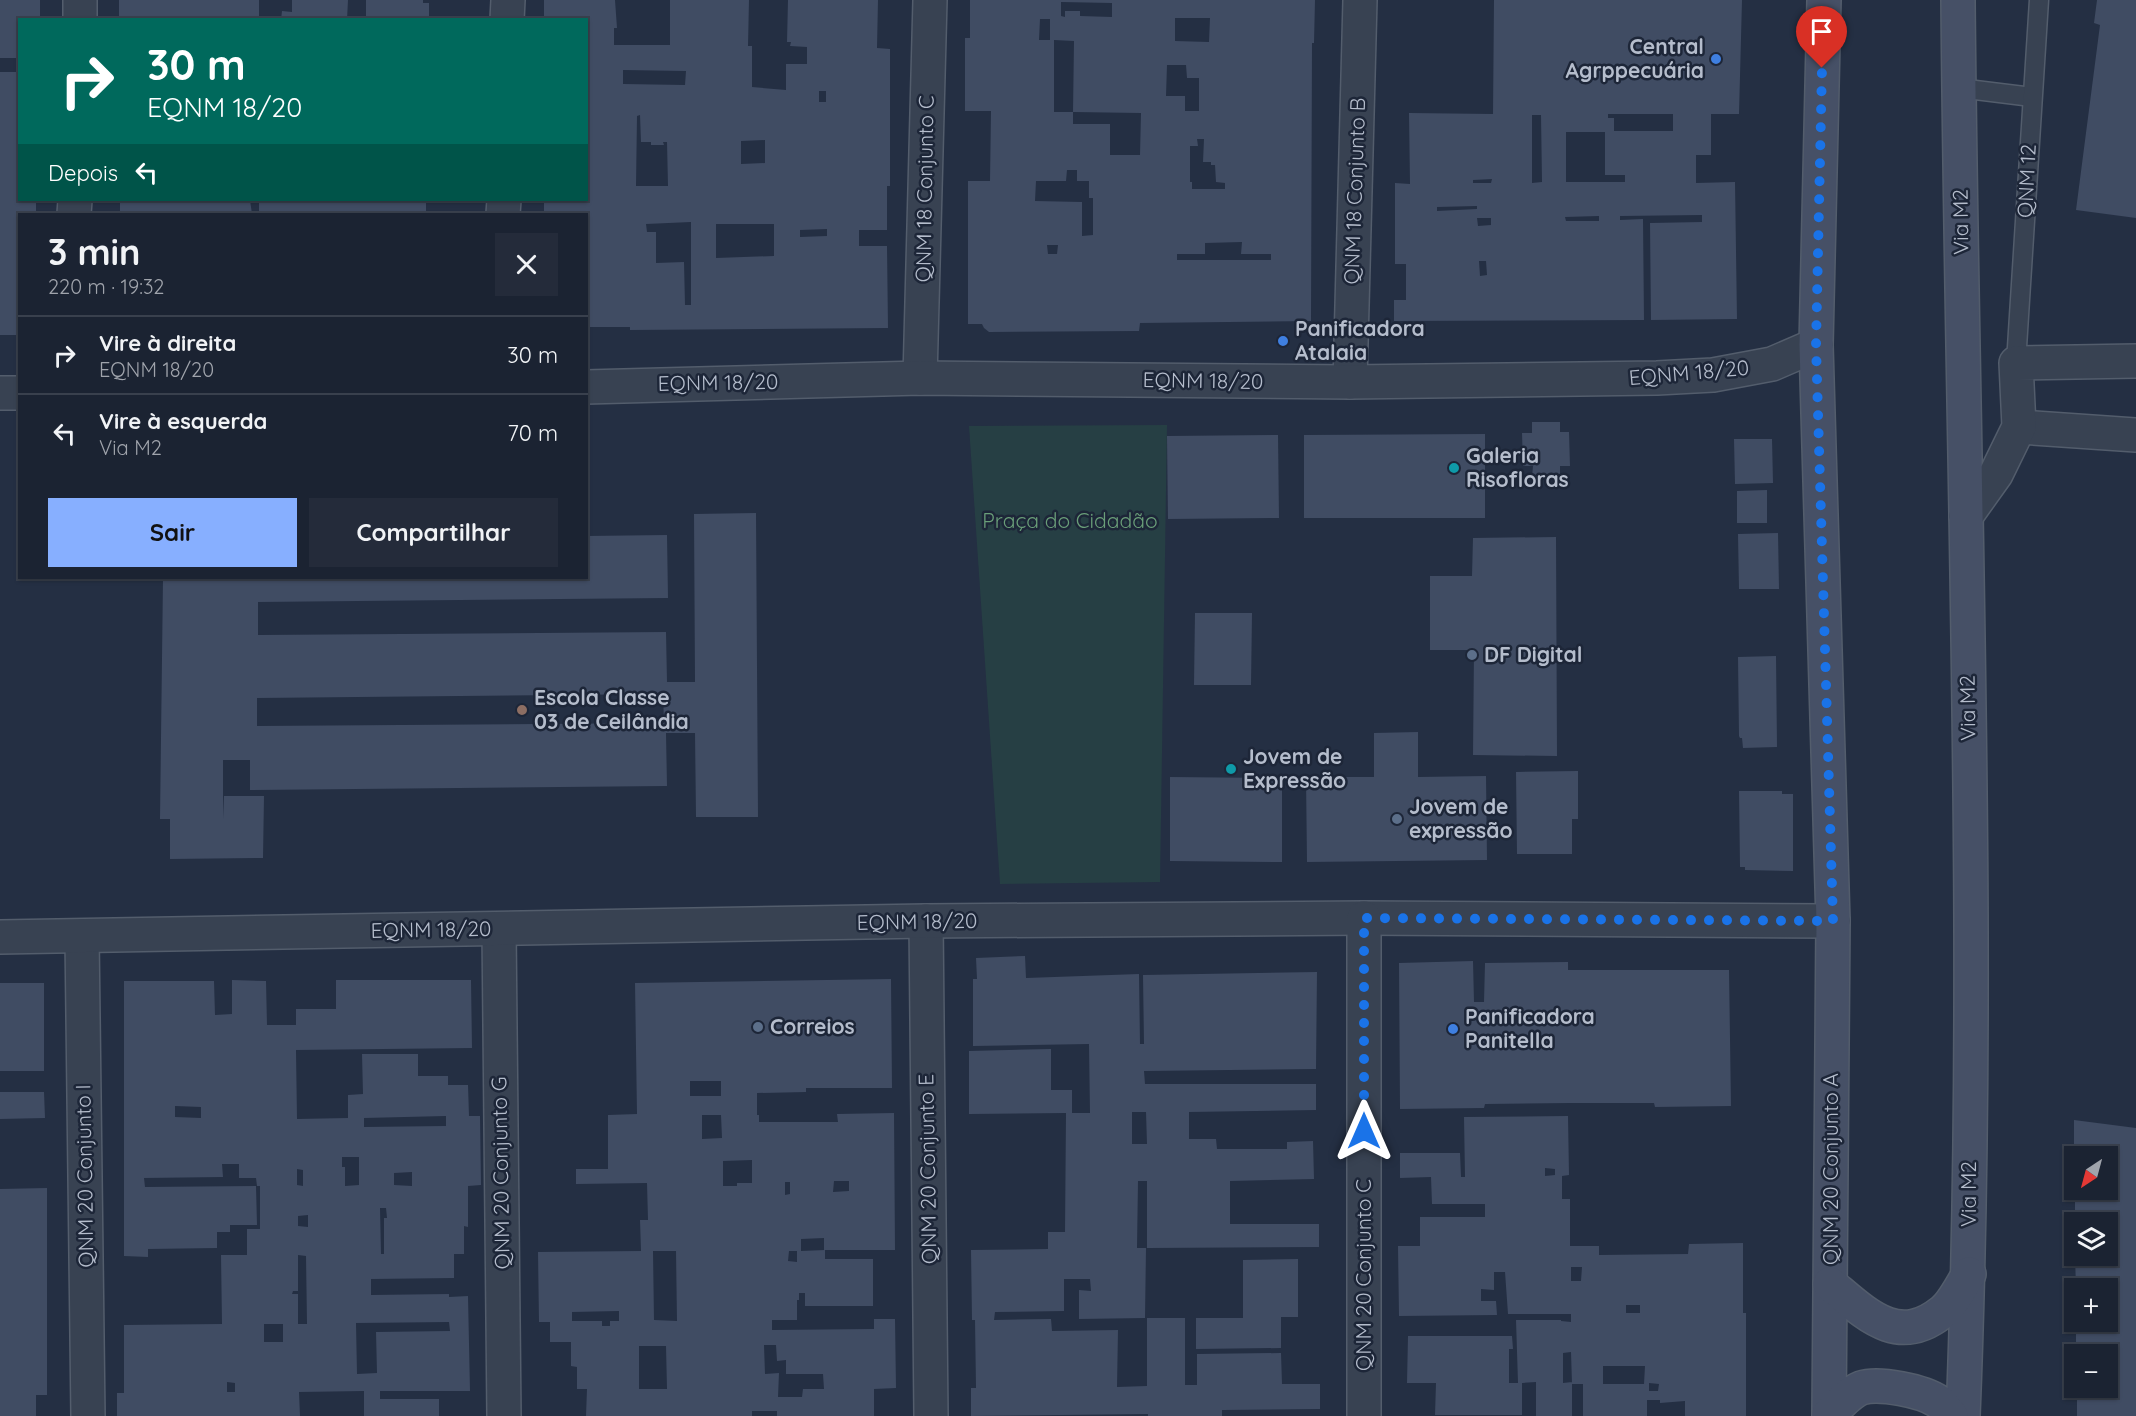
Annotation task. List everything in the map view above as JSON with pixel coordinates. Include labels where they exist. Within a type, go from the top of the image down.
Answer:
[{"type":"main road","points":[[1824,0],[1816,345],[1833,921]]},
{"type":"main road","name":"Via M2","points":[[1958,0],[1970,888],[1969,1274],[1963,1416]]},
{"type":"main road","name":"QNM 20 Conjunto A","points":[[1829,1415],[1833,921]]},
{"type":"main road","points":[[1830,1284],[1872,1319],[1891,1327],[1918,1326],[1944,1311],[1969,1274]]},
{"type":"main road","points":[[1829,1415],[1852,1393],[1863,1387],[1887,1387],[1917,1392],[1939,1402],[1951,1416]]},
{"type":"street","points":[[80,0],[80,18]]},
{"type":"street","points":[[507,18],[508,0]]},
{"type":"street","name":"QNM 18 Conjunto C","points":[[920,378],[930,0]]},
{"type":"street","name":"QNM 18 Conjunto B","points":[[1350,382],[1360,0]]},
{"type":"street","name":"EQNM 18/20","points":[[588,387],[920,378],[1350,382],[1657,378],[1713,375],[1772,364],[1816,345]]},
{"type":"street","points":[[2016,363],[2136,361]]},
{"type":"street","name":"QNM 12","points":[[1966,516],[1996,474],[2019,426],[2016,363]]},
{"type":"street","points":[[0,393],[18,393]]},
{"type":"street","points":[[2019,426],[2136,435]]},
{"type":"street","name":"EQNM 18/20","points":[[0,937],[926,921],[1364,918],[1833,921]]},
{"type":"street","name":"QNM 20 Conjunto C","points":[[1364,918],[1364,1416]]},
{"type":"street","name":"QNM 20 Conjunto E","points":[[926,921],[931,1416]]},
{"type":"street","name":"QNM 20 Conjunto G","points":[[499,929],[504,1416]]},
{"type":"street","name":"QNM 20 Conjunto I","points":[[82,936],[88,1416]]},
{"type":"lane","name":"QNM 12","points":[[2016,363],[2038,0]]},
{"type":"lane","points":[[1959,88],[2032,97]]},
{"type":"green space","name":"Praça do Cidadão","points":[[1167,425],[1160,882],[1000,884],[969,426]]},
{"type":"building","points":[[0,0],[40,0],[40,18],[18,18],[18,58],[0,58]]},
{"type":"building","points":[[119,0],[259,0],[259,18],[119,18]]},
{"type":"building","points":[[292,0],[348,0],[347,18],[281,18],[282,11],[292,12]]},
{"type":"building","points":[[366,0],[423,0],[423,3],[429,3],[429,18],[366,18]]},
{"type":"building","points":[[544,0],[615,0],[617,28],[614,28],[614,45],[670,45],[670,0],[749,0],[748,46],[752,46],[752,87],[786,90],[786,64],[807,64],[807,47],[790,46],[791,42],[787,42],[788,0],[878,0],[877,48],[890,49],[890,186],[887,186],[887,230],[859,230],[859,246],[887,246],[888,328],[630,330],[630,327],[588,327],[588,213],[544,213],[544,201],[588,201],[588,18],[544,18]],"holes":[[[623,70],[686,71],[685,85],[623,84]],[[819,91],[826,91],[826,102],[819,102]],[[640,115],[641,142],[651,142],[651,145],[664,145],[663,142],[667,142],[668,186],[636,186],[637,116]],[[765,140],[765,163],[741,164],[741,141]],[[691,222],[691,305],[685,305],[684,262],[656,263],[656,232],[647,232],[646,224]],[[716,224],[774,224],[774,256],[716,258]],[[827,229],[827,236],[800,237],[800,230]]]},
{"type":"building","points":[[970,0],[1315,0],[1314,43],[1312,43],[1311,321],[1140,323],[1139,331],[989,332],[982,324],[968,324],[968,181],[990,181],[991,111],[965,111],[965,38],[970,38]],"holes":[[[1061,2],[1112,3],[1112,17],[1080,16],[1080,11],[1065,11],[1065,17],[1061,16]],[[1175,18],[1210,18],[1209,42],[1175,41]],[[1040,19],[1050,19],[1050,40],[1039,40]],[[1054,40],[1074,41],[1073,112],[1054,112]],[[1167,65],[1186,65],[1187,78],[1199,78],[1199,111],[1185,111],[1185,96],[1166,96]],[[1073,112],[1141,113],[1140,155],[1110,155],[1110,124],[1073,124]],[[1197,139],[1204,139],[1203,162],[1211,162],[1211,165],[1215,165],[1216,182],[1225,183],[1225,189],[1192,189],[1190,146],[1198,146]],[[1067,170],[1077,170],[1077,181],[1089,181],[1089,198],[1093,198],[1093,235],[1082,236],[1082,202],[1035,201],[1036,181],[1066,181]],[[1242,242],[1241,254],[1271,254],[1271,260],[1177,260],[1177,254],[1205,254],[1205,243]],[[1047,245],[1058,245],[1057,254],[1048,254]]]},
{"type":"building","points":[[1494,0],[1742,0],[1739,114],[1711,114],[1711,155],[1696,155],[1696,183],[1735,182],[1737,319],[1651,320],[1650,223],[1702,222],[1702,215],[1620,216],[1620,220],[1643,219],[1644,320],[1394,321],[1394,300],[1406,300],[1406,264],[1395,264],[1395,183],[1410,184],[1409,113],[1493,114]],"holes":[[[1608,114],[1673,114],[1673,131],[1614,131],[1614,118],[1608,118]],[[1532,115],[1541,115],[1542,182],[1532,183]],[[1566,132],[1605,132],[1605,175],[1625,175],[1625,182],[1566,182]],[[1492,179],[1491,183],[1473,183],[1473,180]],[[1477,206],[1477,209],[1437,211],[1437,207]],[[1599,216],[1599,221],[1566,221],[1565,217]],[[1477,218],[1491,218],[1491,225],[1478,226]],[[1479,261],[1486,261],[1487,275],[1480,276]]]},
{"type":"building","points":[[2097,0],[2136,0],[2136,218],[2076,210],[2100,25],[2094,23]]},
{"type":"building","points":[[0,72],[18,72],[18,201],[36,201],[36,213],[18,213],[18,335],[0,335]]},
{"type":"building","points":[[120,201],[250,201],[252,213],[120,213]]},
{"type":"building","points":[[259,201],[426,201],[426,213],[259,213]]},
{"type":"building","points":[[1532,422],[1560,422],[1560,432],[1569,432],[1570,466],[1560,466],[1560,476],[1532,477],[1533,466],[1523,466],[1522,433],[1532,433]]},
{"type":"building","points":[[1485,434],[1485,518],[1304,518],[1304,435]]},
{"type":"building","points":[[1278,435],[1279,518],[1168,519],[1167,436]]},
{"type":"building","points":[[1734,439],[1772,439],[1773,483],[1735,484]]},
{"type":"building","points":[[1767,490],[1767,523],[1737,523],[1737,491]]},
{"type":"building","points":[[756,513],[758,817],[696,817],[695,733],[666,733],[667,786],[250,790],[250,760],[223,760],[223,819],[224,796],[264,796],[263,858],[170,859],[170,819],[160,819],[163,579],[588,579],[588,536],[667,535],[668,598],[258,602],[258,635],[666,632],[667,682],[695,682],[694,514]],"holes":[[[663,694],[664,723],[257,726],[257,698]]]},
{"type":"building","points":[[1778,533],[1779,589],[1739,589],[1738,534]]},
{"type":"building","points":[[1556,537],[1557,756],[1473,755],[1474,650],[1430,650],[1430,576],[1472,576],[1473,538]]},
{"type":"building","points":[[1195,613],[1252,613],[1251,685],[1194,685]]},
{"type":"building","points":[[1776,656],[1777,747],[1743,748],[1742,738],[1739,736],[1738,657]]},
{"type":"building","name":"Jovem de expressão","points":[[1418,732],[1418,777],[1486,776],[1487,860],[1307,862],[1306,777],[1374,777],[1374,733]]},
{"type":"building","points":[[1578,771],[1578,819],[1572,819],[1572,854],[1517,854],[1516,772]]},
{"type":"building","points":[[1170,777],[1282,778],[1282,862],[1170,861]]},
{"type":"building","points":[[1739,791],[1782,791],[1782,794],[1793,794],[1793,871],[1745,870],[1745,867],[1740,867]]},
{"type":"building","points":[[1025,956],[1026,978],[1139,974],[1140,1044],[1144,1044],[1143,975],[1317,972],[1316,1069],[1144,1071],[1145,1084],[1316,1084],[1316,1110],[1189,1112],[1189,1139],[1216,1139],[1217,1149],[1287,1149],[1287,1142],[1313,1141],[1314,1179],[1230,1181],[1230,1224],[1319,1224],[1319,1247],[1147,1248],[1147,1181],[1138,1181],[1137,1248],[1146,1248],[1145,1318],[1079,1319],[1079,1290],[1091,1291],[1090,1279],[1064,1279],[1064,1311],[995,1312],[994,1320],[1051,1319],[1052,1331],[1118,1330],[1117,1387],[1147,1386],[1147,1318],[1185,1318],[1185,1385],[1197,1385],[1197,1354],[1281,1353],[1282,1384],[1320,1384],[1320,1409],[1222,1410],[1222,1416],[1148,1416],[1148,1414],[971,1416],[971,1388],[976,1388],[971,1250],[1048,1249],[1048,1232],[1065,1232],[1066,1113],[969,1114],[969,1051],[1051,1049],[1051,1090],[1072,1090],[1072,1113],[1090,1113],[1089,1044],[973,1046],[973,979],[977,979],[976,958]],"holes":[[[1132,1112],[1146,1112],[1147,1144],[1132,1144]]]},
{"type":"building","points":[[1473,961],[1474,1002],[1484,1002],[1485,963],[1568,962],[1568,970],[1729,970],[1731,1106],[1655,1107],[1654,1103],[1570,1103],[1485,1104],[1484,1108],[1400,1109],[1399,963]]},
{"type":"building","points":[[891,979],[892,1088],[806,1088],[806,1092],[757,1093],[757,1115],[759,1115],[759,1122],[838,1122],[837,1114],[894,1113],[895,1250],[825,1250],[825,1259],[873,1259],[873,1306],[805,1306],[805,1293],[799,1293],[797,1320],[772,1320],[772,1330],[874,1329],[874,1319],[895,1319],[896,1388],[874,1389],[874,1416],[777,1416],[777,1411],[752,1411],[752,1416],[586,1416],[587,1389],[577,1389],[577,1367],[571,1366],[571,1342],[550,1342],[550,1322],[539,1322],[538,1252],[641,1251],[640,1220],[648,1220],[647,1183],[576,1184],[576,1169],[608,1169],[608,1115],[637,1114],[635,983]],"holes":[[[690,1081],[721,1081],[721,1096],[690,1096]],[[702,1115],[721,1115],[722,1138],[702,1139]],[[752,1160],[752,1183],[723,1186],[723,1161]],[[834,1181],[849,1181],[849,1191],[833,1192]],[[785,1182],[790,1182],[790,1194],[785,1195]],[[824,1238],[825,1250],[801,1251],[801,1239]],[[653,1251],[676,1251],[677,1321],[654,1320]],[[789,1251],[797,1251],[797,1262],[788,1261]],[[619,1311],[619,1321],[610,1321],[610,1326],[602,1326],[602,1321],[572,1321],[572,1312]],[[764,1345],[776,1345],[777,1361],[786,1360],[786,1374],[823,1374],[824,1389],[803,1389],[802,1397],[778,1397],[779,1373],[765,1374]],[[639,1346],[666,1346],[667,1389],[639,1389]]]},
{"type":"building","points":[[232,980],[266,981],[267,1025],[296,1025],[296,1009],[336,1009],[336,980],[471,980],[472,1048],[296,1050],[297,1119],[348,1118],[348,1095],[363,1094],[362,1054],[418,1054],[418,1076],[448,1076],[448,1085],[468,1085],[469,1116],[480,1116],[481,1185],[468,1186],[468,1227],[464,1226],[464,1254],[454,1254],[454,1278],[371,1279],[371,1295],[449,1294],[449,1297],[468,1296],[470,1391],[380,1391],[380,1399],[439,1399],[439,1416],[364,1416],[364,1391],[299,1392],[300,1416],[117,1416],[117,1393],[124,1393],[124,1325],[222,1324],[221,1255],[247,1255],[247,1229],[260,1229],[260,1186],[257,1186],[256,1178],[239,1178],[239,1164],[222,1164],[223,1177],[144,1178],[145,1187],[256,1186],[257,1225],[230,1225],[230,1232],[217,1232],[217,1248],[148,1249],[148,1257],[124,1256],[124,981],[214,981],[215,1015],[232,1014]],"holes":[[[175,1106],[201,1107],[201,1118],[175,1117]],[[446,1116],[446,1126],[364,1127],[364,1118]],[[342,1157],[359,1157],[359,1185],[345,1186],[345,1167],[342,1167]],[[297,1169],[303,1170],[303,1186],[297,1185]],[[412,1172],[412,1186],[394,1185],[394,1173]],[[380,1208],[386,1208],[387,1218],[384,1218],[384,1254],[381,1254]],[[308,1215],[308,1227],[298,1226],[298,1216]],[[298,1255],[306,1256],[307,1324],[298,1324],[298,1294],[292,1294],[293,1291],[298,1291]],[[449,1322],[450,1331],[376,1332],[377,1373],[357,1374],[356,1323]],[[264,1324],[283,1324],[283,1342],[264,1342]],[[227,1382],[235,1383],[235,1392],[227,1392]]]},
{"type":"building","points":[[0,983],[44,983],[44,1071],[0,1071]]},
{"type":"building","points":[[0,1092],[44,1092],[45,1118],[0,1119]]},
{"type":"building","points":[[1568,1116],[1569,1175],[1562,1176],[1562,1199],[1570,1199],[1570,1246],[1599,1246],[1599,1255],[1688,1254],[1689,1244],[1743,1243],[1746,1416],[1685,1416],[1685,1401],[1660,1403],[1660,1400],[1647,1400],[1647,1416],[1583,1416],[1583,1384],[1572,1384],[1572,1416],[1536,1416],[1536,1382],[1522,1383],[1522,1415],[1435,1415],[1436,1383],[1407,1383],[1408,1336],[1512,1336],[1513,1349],[1509,1349],[1509,1383],[1518,1383],[1516,1320],[1571,1322],[1571,1314],[1508,1314],[1505,1272],[1494,1272],[1494,1290],[1481,1289],[1481,1301],[1496,1301],[1497,1315],[1399,1316],[1398,1246],[1420,1246],[1420,1217],[1485,1217],[1485,1204],[1432,1204],[1431,1177],[1400,1178],[1400,1153],[1460,1153],[1461,1177],[1465,1177],[1464,1117]],"holes":[[[1545,1168],[1555,1169],[1555,1175],[1545,1176]],[[1571,1267],[1582,1267],[1581,1281],[1571,1281]],[[1626,1305],[1640,1305],[1640,1313],[1626,1313]],[[1571,1352],[1572,1382],[1563,1383],[1563,1353]],[[1603,1366],[1645,1366],[1644,1384],[1603,1384]],[[1649,1383],[1659,1384],[1658,1391],[1649,1391]]]},
{"type":"building","points":[[2074,1120],[2136,1128],[2136,1416],[2077,1416],[2077,1398],[2118,1398],[2118,1344],[2076,1344],[2076,1332],[2118,1332],[2118,1278],[2076,1278],[2075,1266],[2118,1266],[2118,1212],[2075,1212],[2075,1200],[2118,1200],[2118,1146],[2074,1146]]},
{"type":"building","points":[[47,1188],[47,1395],[36,1395],[36,1416],[0,1416],[0,1189]]},
{"type":"building","points":[[1298,1259],[1298,1317],[1281,1317],[1281,1348],[1196,1349],[1196,1318],[1243,1318],[1243,1260]]},
{"type":"place","name":"Central Agrppecuária","points":[[1716,59]]},
{"type":"place","name":"Panificadora Atalaia","points":[[1283,341]]},
{"type":"place","name":"Galeria Risofloras","points":[[1454,468]]},
{"type":"place","name":"DF Digital","points":[[1472,655]]},
{"type":"place","name":"Escola Classe 03 de Ceilândia","points":[[522,710]]},
{"type":"place","name":"Jovem de Expressão","points":[[1231,769]]},
{"type":"place","name":"Jovem de expressão","points":[[1397,819]]},
{"type":"place","name":"Correios","points":[[758,1027]]},
{"type":"place","name":"Panificadora Panitella","points":[[1453,1029]]},
{"type":"route","points":[[1364,1131],[1364,918],[1833,921],[1816,345],[1822,68]]}]
